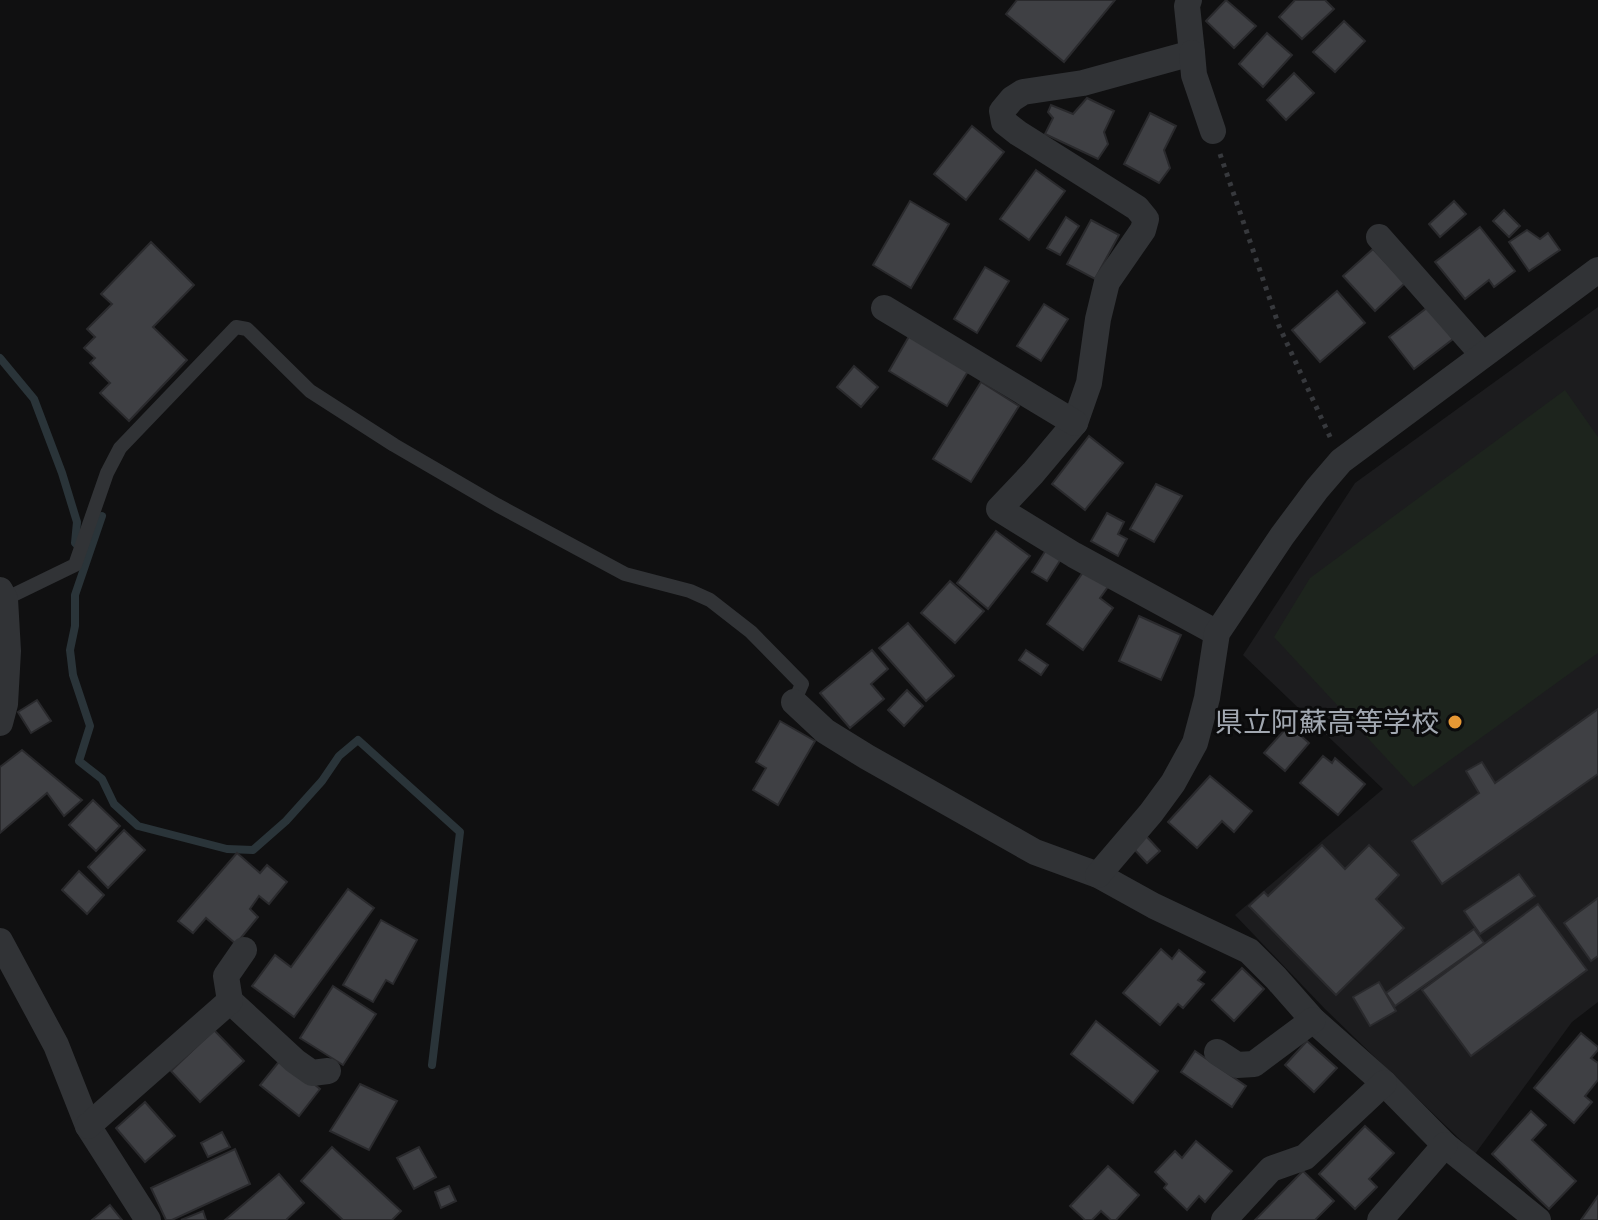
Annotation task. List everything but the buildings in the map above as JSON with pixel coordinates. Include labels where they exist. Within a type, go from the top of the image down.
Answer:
[{"type":"street","points":[[1189,0],[1194,75],[1213,131]]},
{"type":"street","points":[[1192,53],[1083,83],[1023,92],[1002,111],[1004,122],[1018,133],[1137,208],[1146,219],[1143,230],[1107,282],[1089,383],[1075,423],[999,509],[1074,555],[1217,633]]},
{"type":"street","points":[[1379,237],[1483,355]]},
{"type":"street","points":[[1098,875],[1166,793],[1195,743],[1207,698],[1217,633],[1317,489],[1341,461],[1598,270]]},
{"type":"street","points":[[884,308],[1075,423]]},
{"type":"street","points":[[0,723],[5,704],[8,651],[3,594]]},
{"type":"street","points":[[794,702],[825,731],[1035,852],[1098,875],[1154,906],[1249,951],[1313,1020],[1384,1083],[1445,1145],[1538,1220]]},
{"type":"street","points":[[0,941],[56,1045],[88,1126],[148,1220]]},
{"type":"street","points":[[244,950],[226,976],[230,1001],[295,1061],[312,1073],[328,1071]]},
{"type":"street","points":[[88,1126],[230,1001]]},
{"type":"street","points":[[1217,1052],[1237,1065],[1254,1064],[1313,1020]]},
{"type":"street","points":[[1224,1220],[1271,1169],[1305,1157],[1384,1083]]},
{"type":"street","points":[[1380,1220],[1445,1145]]},
{"type":"lane","points":[[3,594],[75,565],[107,473],[120,448],[236,327],[247,329],[310,391],[497,505],[625,574],[690,591],[710,600],[751,632],[802,684],[794,702]]},
{"type":"path","points":[[1213,131],[1279,326],[1341,461]]},
{"type":"shaded area","name":"県立阿蘇高等学校","points":[[1598,307],[1598,1002],[1572,1022],[1475,1154],[1325,1009],[1235,915],[1383,789],[1243,655],[1355,483]]},
{"type":"shaded area","points":[[1565,390],[1598,437],[1598,653],[1413,787],[1274,637],[1310,578]]},
{"type":"waterway","points":[[0,358],[34,399],[77,522],[75,543],[82,550]]},
{"type":"waterway","points":[[102,516],[75,595],[75,626],[70,650],[73,675],[90,726],[79,761],[102,779],[114,804],[138,826],[227,849],[253,850],[286,821],[322,781],[339,756],[358,740],[460,832],[432,1065]]},
{"type":"place","name":"県立阿蘇高等学校","points":[[1455,722]]}]
